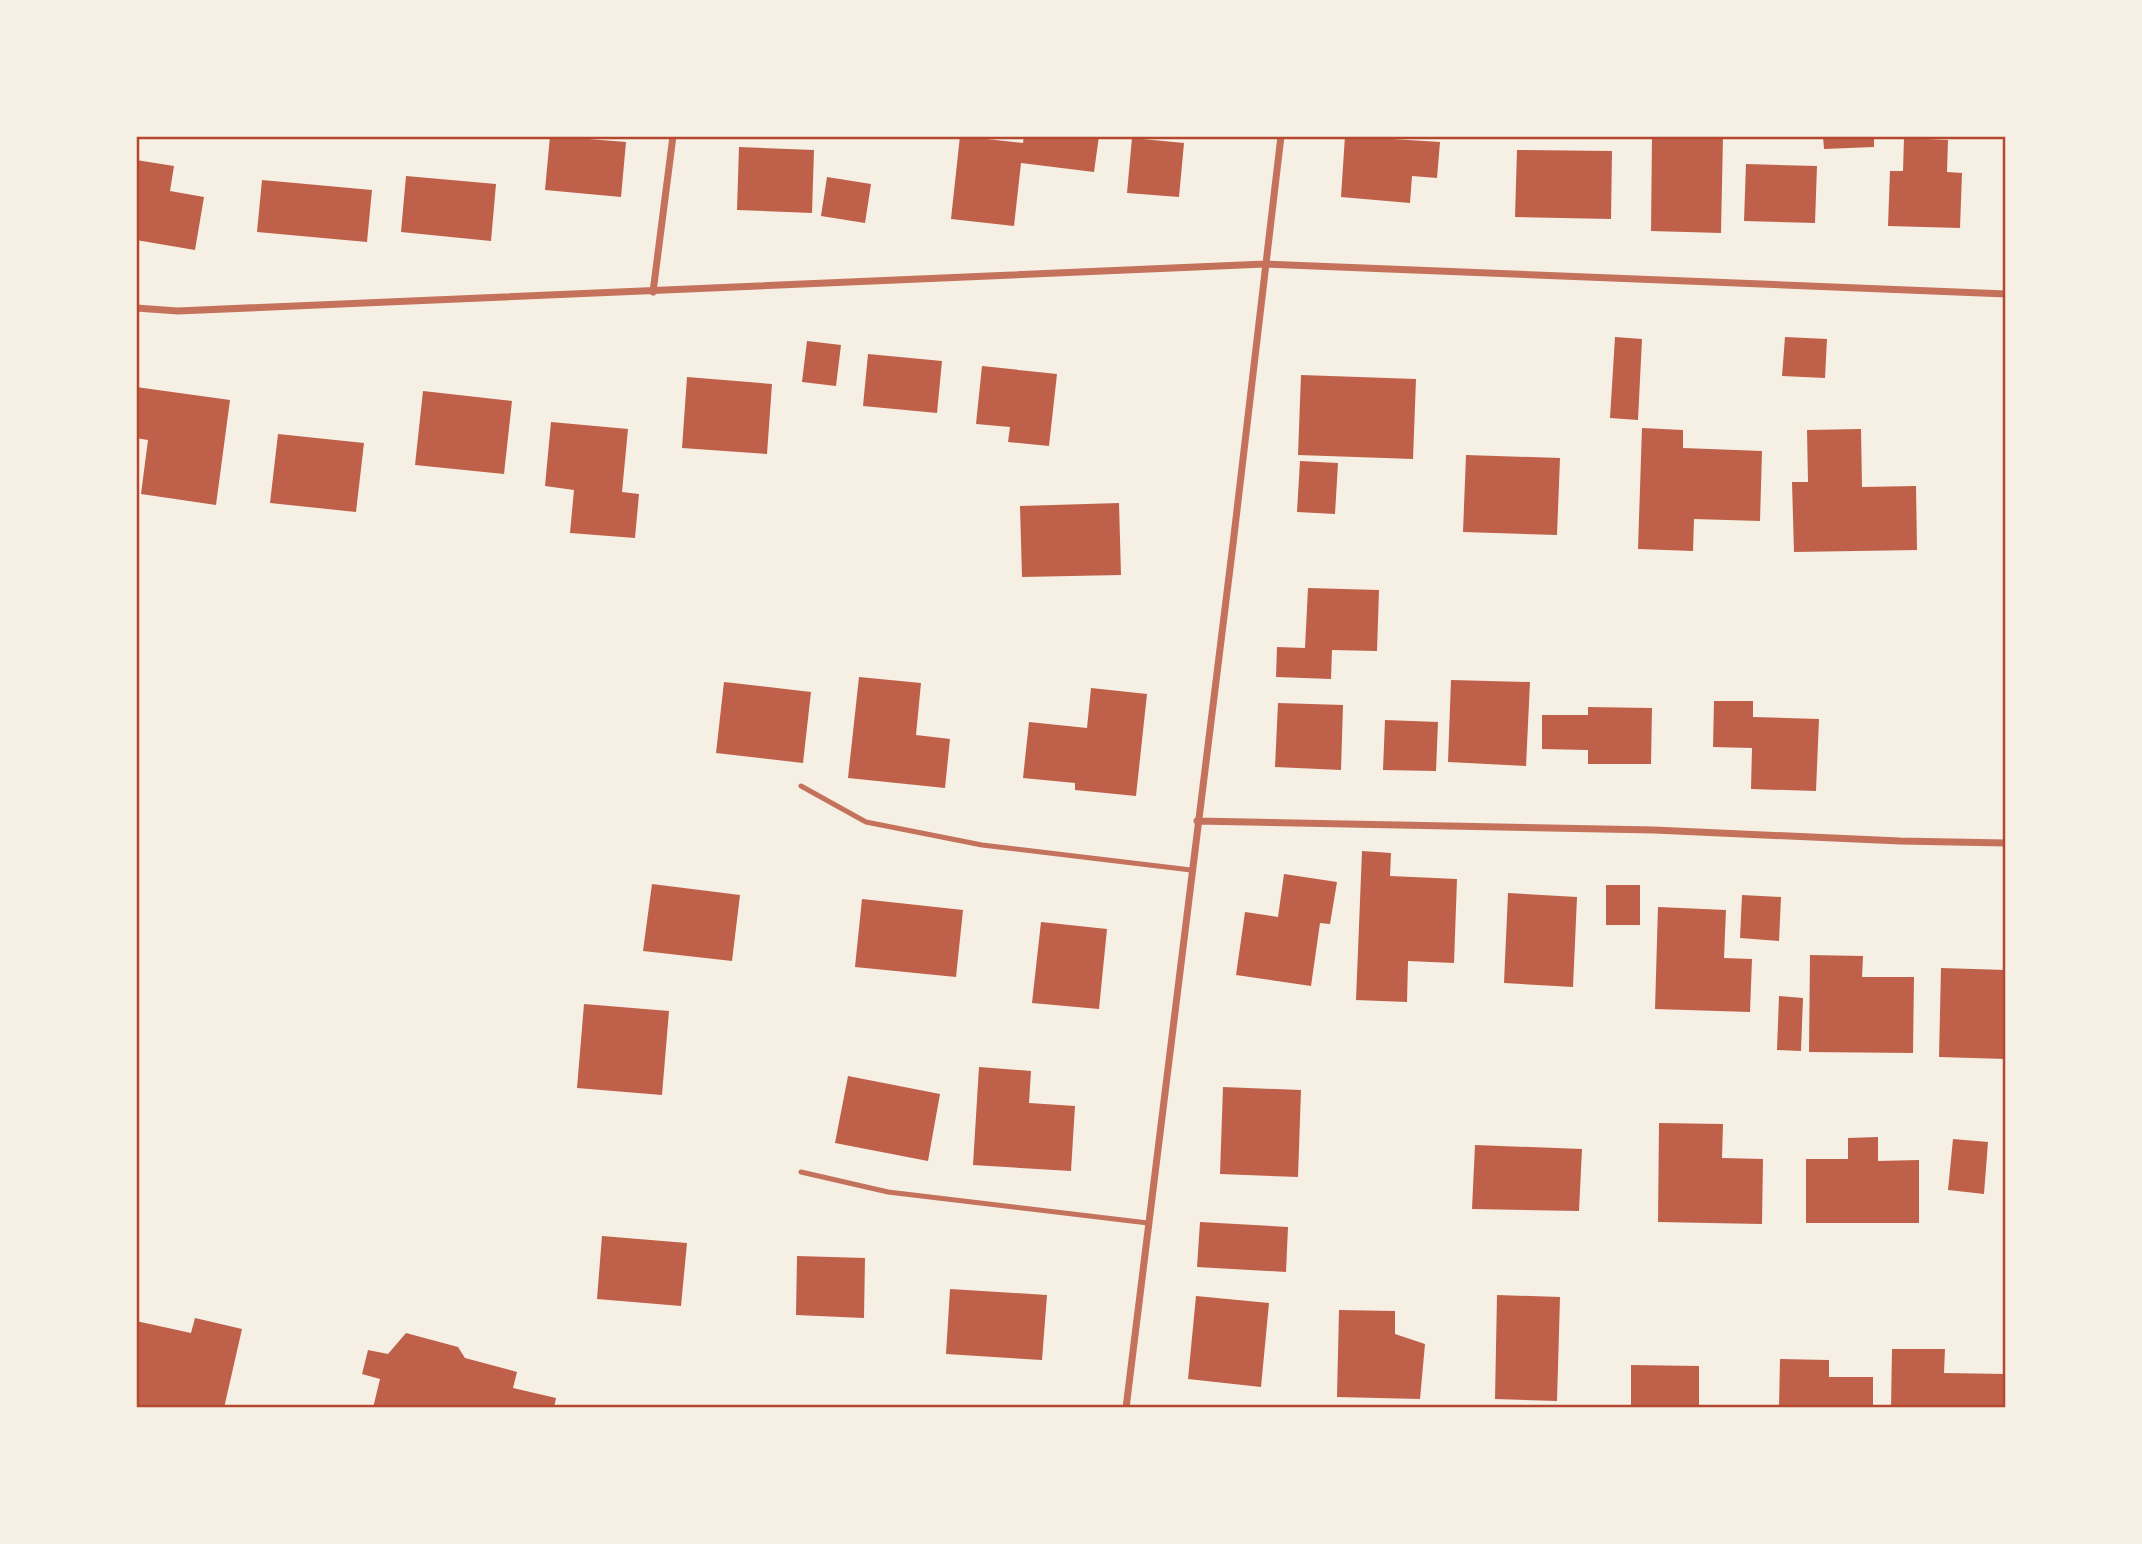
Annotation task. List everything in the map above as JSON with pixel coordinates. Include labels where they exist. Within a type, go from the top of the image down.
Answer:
[{"type":"street","points":[[653,292],[673,136]]},
{"type":"street","points":[[1126,1408],[1281,136]]},
{"type":"street","points":[[136,308],[178,311],[1265,264],[2006,294]]},
{"type":"street","points":[[1198,821],[1654,830],[2006,843]]},
{"type":"lane","points":[[801,786],[866,822],[982,845],[1191,870]]},
{"type":"lane","points":[[801,1172],[888,1192],[1148,1223]]},
{"type":"building","points":[[550,136],[626,142],[621,197],[545,190]]},
{"type":"building","points":[[960,136],[1023,143],[1024,136],[1099,136],[1094,172],[1021,163],[1014,226],[951,219]]},
{"type":"building","points":[[1345,136],[1440,142],[1437,178],[1412,176],[1410,203],[1341,197]]},
{"type":"building","points":[[1652,136],[1723,136],[1721,233],[1651,231]]},
{"type":"building","points":[[1823,136],[1874,136],[1874,147],[1824,149]]},
{"type":"building","points":[[1132,138],[1184,143],[1179,197],[1127,193]]},
{"type":"building","points":[[1904,138],[1948,140],[1947,172],[1962,173],[1960,228],[1888,226],[1890,171],[1903,171]]},
{"type":"building","points":[[739,147],[814,150],[812,213],[737,210]]},
{"type":"building","points":[[1517,150],[1612,151],[1611,219],[1515,217]]},
{"type":"building","points":[[136,160],[174,166],[170,191],[204,197],[195,250],[136,240]]},
{"type":"building","points":[[1746,164],[1817,166],[1815,223],[1744,221]]},
{"type":"building","points":[[406,176],[496,184],[491,241],[401,232]]},
{"type":"building","points":[[827,177],[871,184],[865,223],[821,216]]},
{"type":"building","points":[[262,180],[372,190],[367,242],[257,232]]},
{"type":"building","points":[[1615,337],[1642,339],[1638,420],[1610,418]]},
{"type":"building","points":[[1785,337],[1827,339],[1825,378],[1782,376]]},
{"type":"building","points":[[807,341],[841,345],[836,386],[802,382]]},
{"type":"building","points":[[868,354],[942,361],[937,413],[863,406]]},
{"type":"building","points":[[982,366],[1057,374],[1049,446],[1008,442],[1010,427],[976,424]]},
{"type":"building","points":[[1301,375],[1416,379],[1413,459],[1298,455]]},
{"type":"building","points":[[687,377],[772,384],[767,454],[682,448]]},
{"type":"building","points":[[136,387],[230,400],[216,505],[141,494],[148,440],[136,438]]},
{"type":"building","points":[[423,391],[512,401],[504,474],[415,465]]},
{"type":"building","points":[[551,422],[628,429],[622,492],[639,494],[635,538],[570,533],[574,490],[545,486]]},
{"type":"building","points":[[1642,428],[1683,430],[1683,448],[1762,451],[1760,521],[1694,519],[1693,551],[1638,549]]},
{"type":"building","points":[[1861,429],[1862,487],[1916,486],[1917,550],[1794,552],[1792,482],[1808,482],[1807,430]]},
{"type":"building","points":[[278,434],[364,443],[356,512],[270,503]]},
{"type":"building","points":[[1466,455],[1560,458],[1557,535],[1463,532]]},
{"type":"building","points":[[1300,461],[1338,463],[1335,514],[1297,512]]},
{"type":"building","points":[[1119,503],[1121,575],[1022,577],[1020,506]]},
{"type":"building","points":[[1308,588],[1379,590],[1377,651],[1332,650],[1331,679],[1276,677],[1277,647],[1305,648]]},
{"type":"building","points":[[859,677],[921,683],[916,735],[950,739],[945,788],[848,778]]},
{"type":"building","points":[[1451,680],[1530,682],[1526,766],[1448,762]]},
{"type":"building","points":[[724,682],[811,692],[803,763],[716,753]]},
{"type":"building","points":[[1091,688],[1147,694],[1136,796],[1075,790],[1075,783],[1023,778],[1029,722],[1087,728]]},
{"type":"building","points":[[1714,701],[1753,701],[1753,717],[1819,719],[1816,791],[1751,789],[1752,748],[1713,747]]},
{"type":"building","points":[[1278,703],[1343,705],[1341,770],[1275,767]]},
{"type":"building","points":[[1588,707],[1652,708],[1651,764],[1588,764],[1588,750],[1542,749],[1542,715],[1588,715]]},
{"type":"building","points":[[1385,720],[1438,722],[1436,771],[1383,770]]},
{"type":"building","points":[[1362,851],[1391,853],[1390,876],[1457,879],[1454,963],[1408,961],[1407,1002],[1356,1000]]},
{"type":"building","points":[[1284,874],[1337,882],[1330,924],[1320,923],[1311,986],[1236,975],[1245,912],[1278,917]]},
{"type":"building","points":[[652,884],[740,895],[732,961],[643,951]]},
{"type":"building","points":[[1606,885],[1640,885],[1640,925],[1606,925]]},
{"type":"building","points":[[1508,893],[1577,897],[1573,987],[1504,983]]},
{"type":"building","points":[[1742,895],[1781,897],[1779,941],[1740,938]]},
{"type":"building","points":[[862,899],[963,910],[956,977],[855,967]]},
{"type":"building","points":[[1658,907],[1726,910],[1724,958],[1752,959],[1750,1012],[1655,1009]]},
{"type":"building","points":[[1041,922],[1107,929],[1099,1009],[1032,1003]]},
{"type":"building","points":[[1810,955],[1863,956],[1862,977],[1914,977],[1913,1053],[1809,1052]]},
{"type":"building","points":[[1941,968],[2006,970],[2006,1059],[1939,1057]]},
{"type":"building","points":[[1779,996],[1803,998],[1801,1051],[1777,1050]]},
{"type":"building","points":[[584,1004],[669,1011],[662,1095],[577,1088]]},
{"type":"building","points":[[979,1067],[1031,1071],[1029,1103],[1075,1106],[1071,1171],[973,1165]]},
{"type":"building","points":[[848,1076],[940,1094],[928,1161],[835,1143]]},
{"type":"building","points":[[1223,1087],[1301,1090],[1298,1177],[1220,1174]]},
{"type":"building","points":[[1659,1123],[1723,1124],[1722,1158],[1763,1159],[1762,1224],[1658,1222]]},
{"type":"building","points":[[1878,1137],[1878,1161],[1919,1160],[1919,1223],[1806,1223],[1806,1159],[1848,1159],[1848,1138]]},
{"type":"building","points":[[1953,1139],[1988,1142],[1984,1194],[1948,1190]]},
{"type":"building","points":[[1475,1145],[1582,1149],[1579,1211],[1472,1209]]},
{"type":"building","points":[[1200,1222],[1288,1227],[1286,1272],[1197,1267]]},
{"type":"building","points":[[602,1236],[687,1243],[681,1306],[597,1299]]},
{"type":"building","points":[[797,1256],[865,1258],[864,1318],[796,1315]]},
{"type":"building","points":[[950,1289],[1047,1295],[1042,1360],[946,1354]]},
{"type":"building","points":[[1497,1295],[1560,1297],[1557,1401],[1495,1399]]},
{"type":"building","points":[[1196,1296],[1269,1303],[1261,1387],[1188,1379]]},
{"type":"building","points":[[1339,1310],[1395,1311],[1395,1334],[1425,1344],[1420,1399],[1337,1397]]},
{"type":"building","points":[[195,1318],[242,1329],[224,1408],[136,1408],[136,1321],[191,1333]]},
{"type":"building","points":[[406,1333],[458,1347],[465,1358],[517,1372],[513,1388],[556,1398],[554,1408],[373,1408],[380,1379],[362,1374],[368,1350],[388,1354]]},
{"type":"building","points":[[1892,1349],[1945,1349],[1944,1373],[2006,1374],[2006,1408],[1891,1408]]},
{"type":"building","points":[[1780,1359],[1829,1360],[1829,1377],[1873,1377],[1873,1408],[1779,1408]]},
{"type":"building","points":[[1631,1365],[1699,1366],[1699,1408],[1631,1408]]}]
